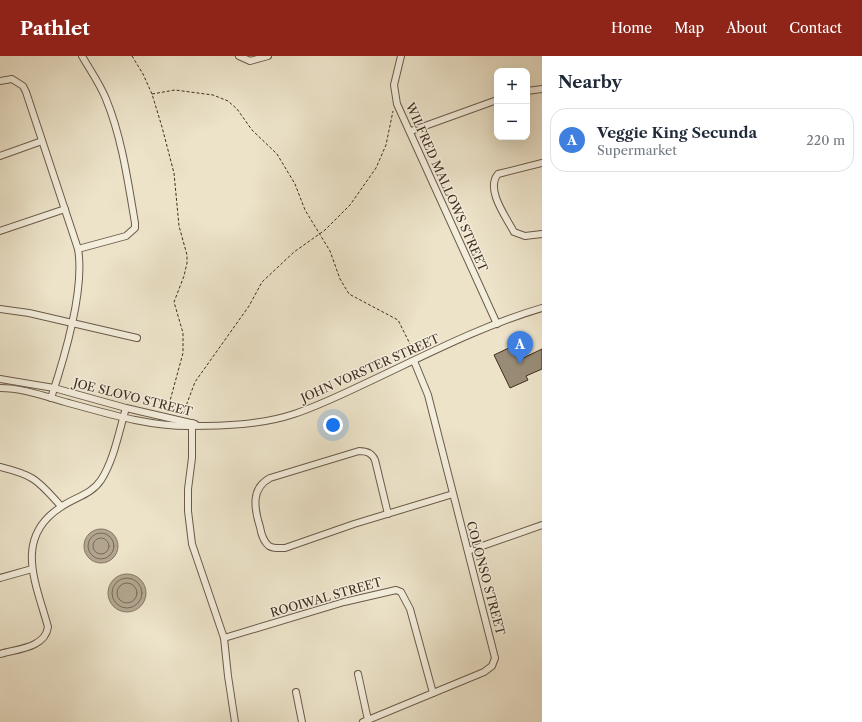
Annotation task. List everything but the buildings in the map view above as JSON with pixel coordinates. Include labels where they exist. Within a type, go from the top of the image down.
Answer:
[{"type":"street","points":[[78,249],[126,236],[135,228],[125,168],[112,117],[100,87],[82,56]]},
{"type":"street","points":[[239,56],[250,61],[268,56]]},
{"type":"street","name":"WILFRED MALLOWS STREET","points":[[401,56],[394,85],[398,104],[497,324]]},
{"type":"street","points":[[0,81],[12,79],[23,86],[34,112],[42,141],[78,249],[81,265],[71,323],[51,398]]},
{"type":"street","points":[[530,91],[542,89]]},
{"type":"street","points":[[410,132],[494,101]]},
{"type":"street","points":[[0,156],[42,141]]},
{"type":"street","points":[[542,163],[498,174],[494,178],[493,184],[496,197],[514,232],[525,236],[542,234]]},
{"type":"street","points":[[0,232],[65,209]]},
{"type":"street","name":"JOHN VORSTER STREET","points":[[201,426],[224,426],[253,423],[294,414],[327,402],[497,324],[542,308]]},
{"type":"street","points":[[0,309],[29,313],[137,338]]},
{"type":"street","name":"COLONSO STREET","points":[[366,721],[484,672],[494,663],[495,658],[428,395],[414,361]]},
{"type":"street","name":"JOE SLOVO STREET","points":[[0,379],[54,388],[126,408],[181,420],[192,425]]},
{"type":"street","name":"JOE SLOVO STREET","points":[[0,388],[51,398],[123,418],[171,426],[201,426]]},
{"type":"street","points":[[0,654],[42,641],[47,635],[48,627],[32,569],[31,558],[36,533],[46,518],[61,506],[90,492],[101,480],[109,462],[126,408]]},
{"type":"street","points":[[192,425],[192,458],[188,489],[188,511],[191,537],[224,638],[235,722]]},
{"type":"street","points":[[388,514],[375,460],[370,453],[364,451],[270,478],[259,487],[255,500],[256,516],[265,541],[269,546],[285,548],[453,494]]},
{"type":"street","points":[[0,467],[22,472],[33,477],[61,506]]},
{"type":"street","points":[[468,551],[541,527]]},
{"type":"street","points":[[0,578],[32,569]]},
{"type":"street","name":"ROOIWAL STREET","points":[[224,638],[344,602],[396,590],[401,592],[410,609],[433,693]]},
{"type":"street","points":[[358,674],[366,721]]},
{"type":"street","points":[[296,692],[302,722]]},
{"type":"path","points":[[132,56],[143,74],[152,94],[174,173],[179,226],[188,263],[174,302],[183,333],[183,353],[166,416]]},
{"type":"path","points":[[152,94],[175,90],[213,95],[228,101],[238,109],[252,130],[277,154],[295,184],[305,210],[330,252],[344,289],[349,294],[398,320],[411,346],[414,361]]},
{"type":"path","points":[[181,420],[195,382],[249,306],[262,282],[294,252],[320,234],[350,205],[376,168],[386,146],[394,108],[398,104]]},
{"type":"water","points":[[101,529],[113,534],[118,546],[113,558],[101,563],[89,558],[84,546],[89,534]]},
{"type":"water","points":[[127,574],[137,577],[143,583],[146,593],[143,603],[137,609],[127,612],[117,609],[111,603],[108,593],[111,583],[117,577]]},
{"type":"place","name":"Veggie King Secunda","points":[[520,364]]}]
